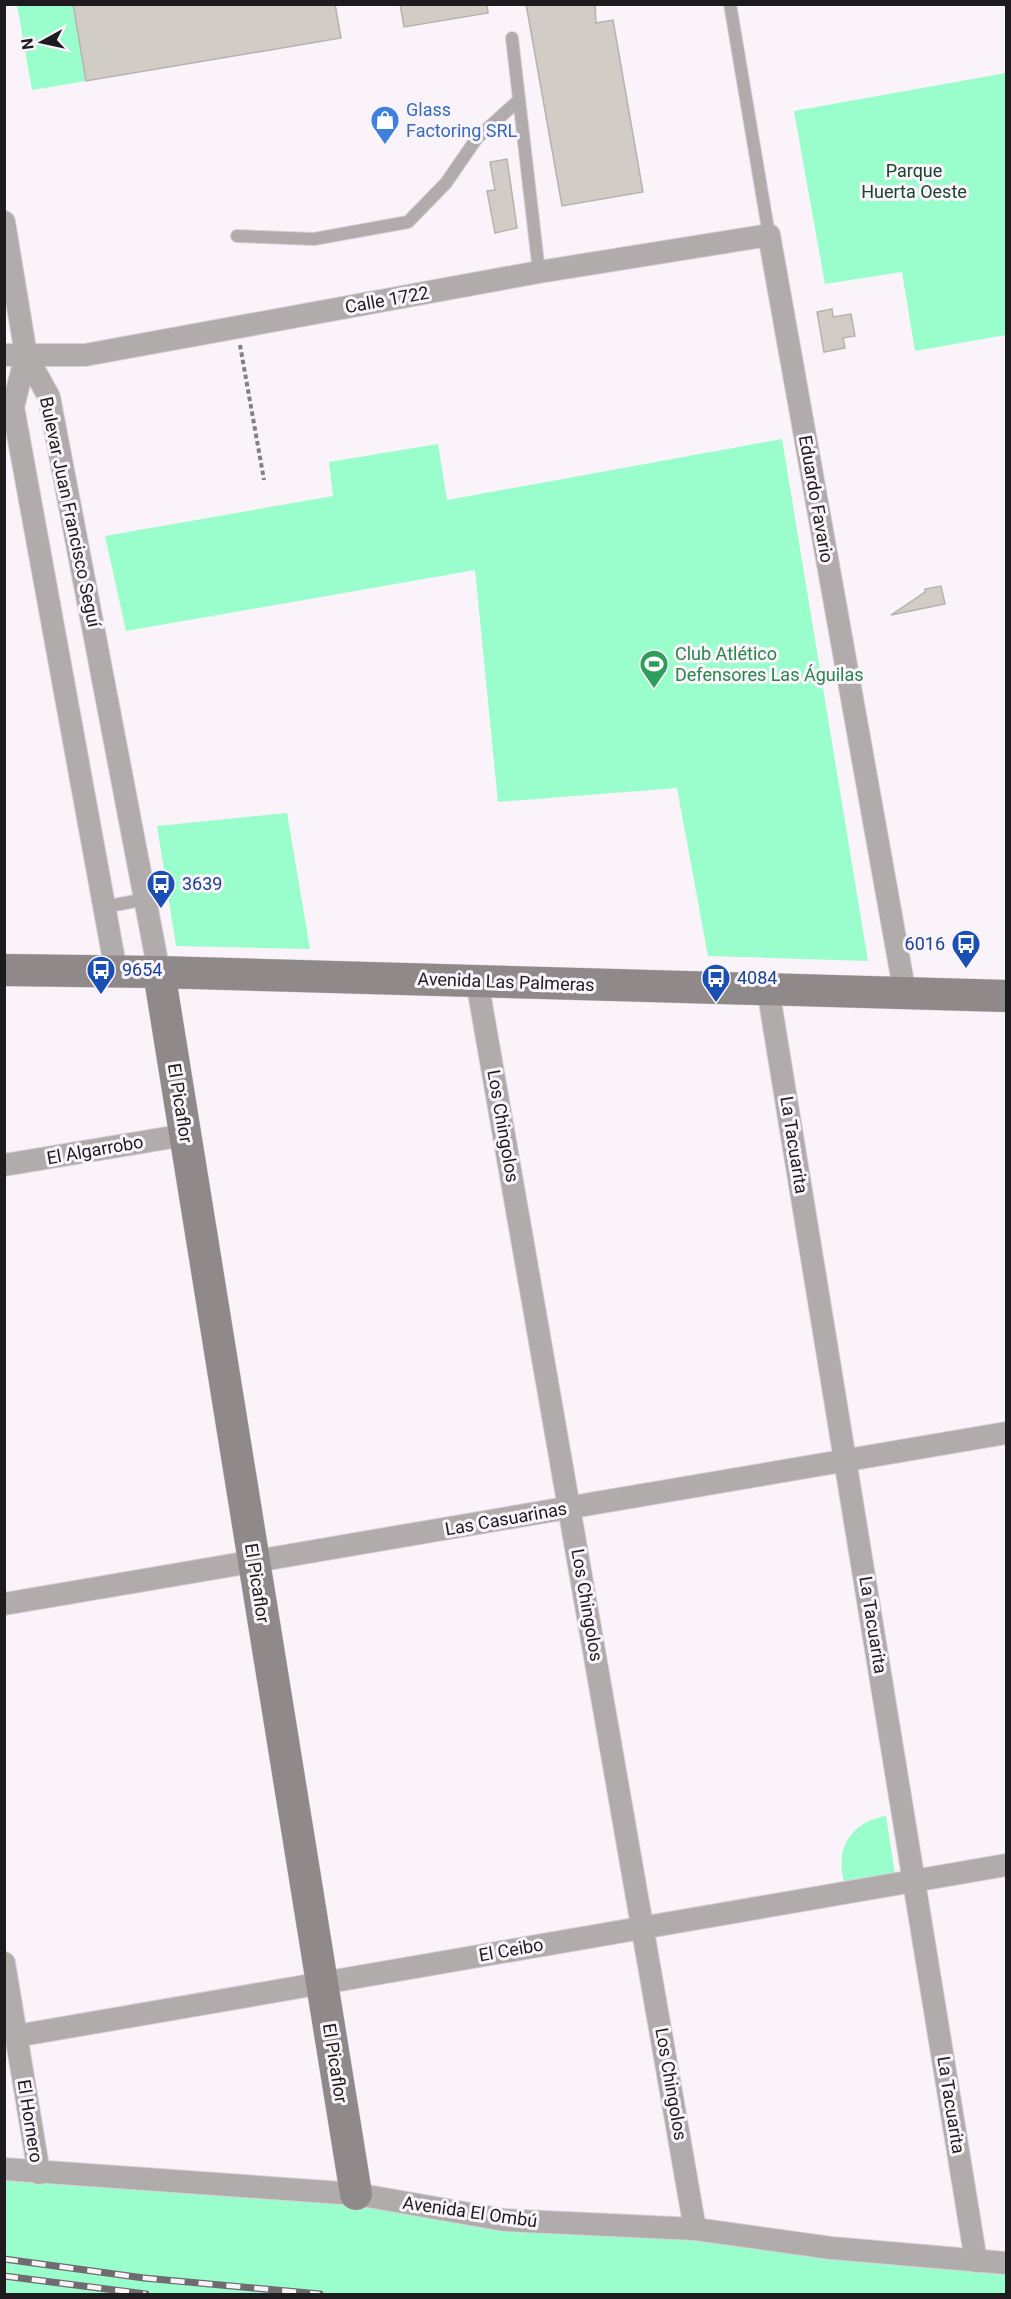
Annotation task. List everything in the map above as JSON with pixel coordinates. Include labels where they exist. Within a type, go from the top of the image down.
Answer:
[{"type":"street","points":[[4,222],[15,355]]},
{"type":"street","name":"Calle 1722","points":[[15,355],[85,355],[539,272],[769,235]]},
{"type":"street","name":"Eduardo Favario","points":[[769,235],[905,994]]},
{"type":"street","name":"Bulevar Juan Francisco Seguí","points":[[15,355],[49,397],[159,972]]},
{"type":"street","name":"Bulevar Juan Francisco Seguí","points":[[15,355],[13,407],[116,971]]},
{"type":"street","name":"Avenida Las Palmeras","points":[[4,970],[159,972],[1006,996]]},
{"type":"street","name":"El Picaflor","points":[[159,972],[356,2194]]},
{"type":"street","name":"Los Chingolos","points":[[477,981],[695,2229]]},
{"type":"street","name":"La Tacuarita","points":[[768,989],[976,2261]]},
{"type":"street","name":"El Algarrobo","points":[[4,1165],[185,1135]]},
{"type":"street","name":"Las Casuarinas","points":[[4,1604],[1006,1433]]},
{"type":"street","name":"El Ceibo","points":[[16,2036],[1006,1864]]},
{"type":"street","name":"El Hornero","points":[[4,1963],[39,2172]]},
{"type":"street","name":"Avenida El Ombú","points":[[4,2169],[356,2194],[504,2220],[695,2229],[831,2248],[1006,2263]]},
{"type":"lane","name":"Eduardo Favario","points":[[730,4],[769,235]]},
{"type":"lane","points":[[512,38],[539,272]]},
{"type":"lane","points":[[237,236],[314,239],[408,222],[446,183],[477,138],[519,100]]},
{"type":"lane","points":[[104,907],[146,899]]},
{"type":"path","points":[[237,327],[264,480]]},
{"type":"green space","points":[[17,5],[73,5],[86,81],[32,90]]},
{"type":"green space","name":"Parque Huerta Oeste","points":[[1006,73],[1006,335],[915,351],[902,272],[825,284],[794,111]]},
{"type":"green space","name":"Club Atlético Defensores Las Águilas","points":[[782,439],[868,961],[708,956],[677,788],[498,802],[475,570],[126,631],[105,536],[333,496],[329,462],[438,444],[447,500]]},
{"type":"green space","points":[[287,813],[310,949],[176,946],[157,826]]},
{"type":"green space","points":[[886,1816],[895,1874],[844,1882],[842,1858],[848,1838],[863,1824]]},
{"type":"green space","points":[[4,2169],[1006,2263],[1006,2294],[5,2294]]},
{"type":"building","points":[[73,4],[335,4],[341,38],[86,81]]},
{"type":"building","points":[[400,4],[487,4],[488,13],[404,27]]},
{"type":"building","points":[[526,4],[595,4],[596,23],[613,20],[643,192],[562,206]]},
{"type":"building","points":[[507,159],[517,228],[495,233],[487,191],[495,190],[490,162]]},
{"type":"building","points":[[832,309],[833,317],[851,314],[855,336],[843,338],[845,348],[824,352],[817,312]]},
{"type":"building","points":[[941,586],[945,604],[891,615],[925,592],[925,589]]},
{"type":"railway","points":[[4,2259],[144,2278],[320,2294]]},
{"type":"railway","points":[[4,2276],[146,2294]]},
{"type":"place","name":"Glass Factoring SRL","points":[[385,146]]},
{"type":"place","name":"Club Atlético Defensores Las Águilas","points":[[654,690]]},
{"type":"place","name":"3639","points":[[161,910]]},
{"type":"place","name":"6016","points":[[966,970]]},
{"type":"place","name":"9654","points":[[101,996]]},
{"type":"place","name":"4084","points":[[716,1004]]}]
